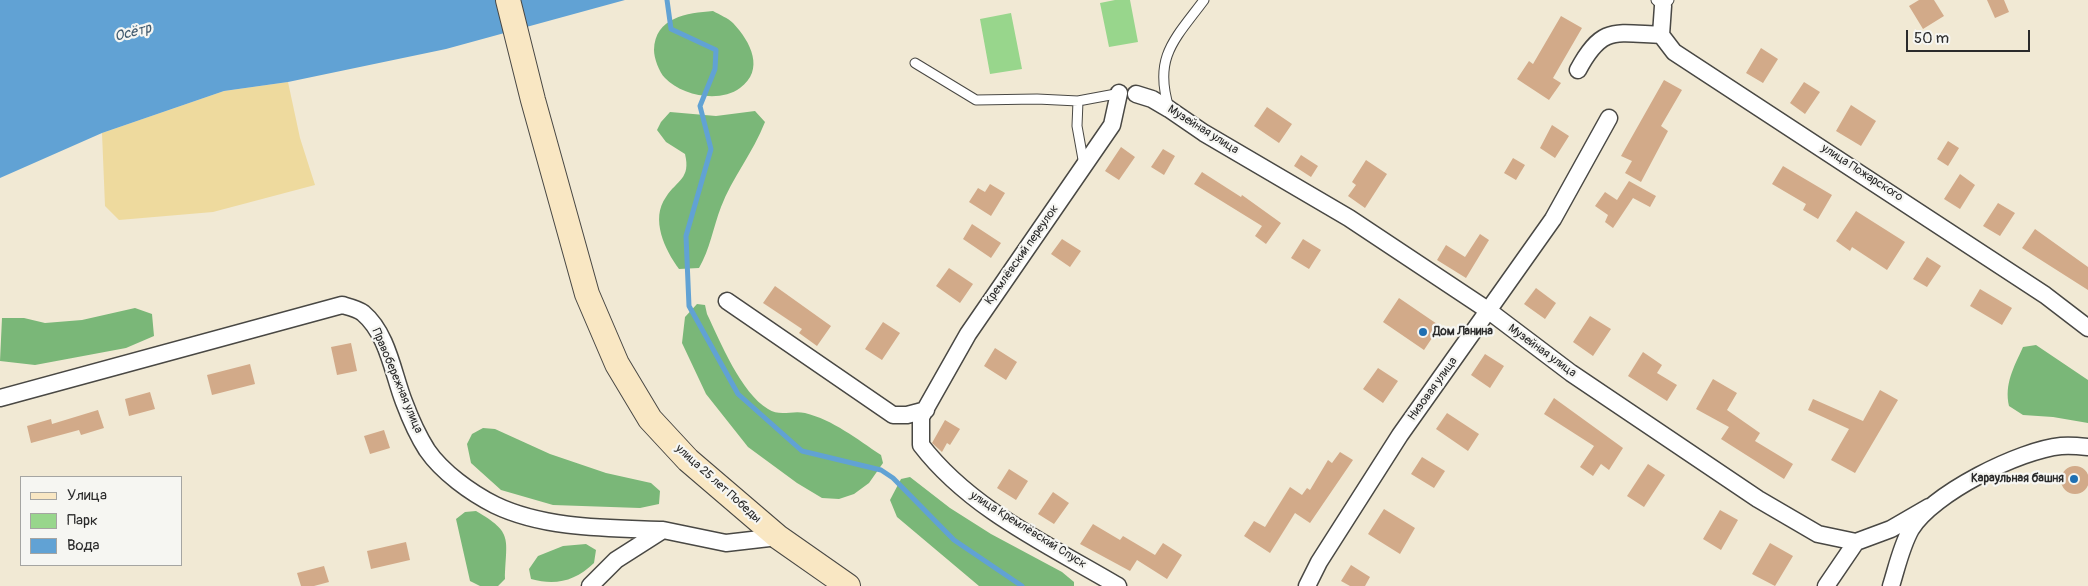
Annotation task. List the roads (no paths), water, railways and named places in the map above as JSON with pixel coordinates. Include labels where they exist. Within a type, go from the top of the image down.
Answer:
[{"type":"main road","name":"улица 25 лет Победы","points":[[508,0],[533,100],[587,294],[617,364],[650,419],[688,460],[778,537],[848,586]]},
{"type":"street","points":[[1578,70],[1586,54],[1598,39],[1617,33],[1661,35],[1663,2]]},
{"type":"street","name":"улица Пожарского","points":[[1661,35],[1674,52],[2045,295],[2088,328]]},
{"type":"street","name":"Кремлёвский переулок","points":[[923,413],[968,334],[1112,125],[1119,93]]},
{"type":"street","name":"Музейная улица","points":[[1136,94],[1152,99],[1204,133],[1348,218],[1489,312],[1571,373],[1758,499],[1818,534],[1856,542]]},
{"type":"street","name":"Низовая улица","points":[[1307,586],[1318,562],[1400,435],[1489,312],[1553,218],[1609,118]]},
{"type":"street","points":[[727,301],[893,415],[923,413]]},
{"type":"street","name":"Правобережная улица","points":[[0,398],[342,305],[362,312],[373,323],[388,354],[404,403],[428,451],[446,471],[495,505],[574,527],[663,530],[726,543],[778,537]]},
{"type":"street","name":"улица Кремлёвский Спуск","points":[[923,413],[921,445],[958,485],[981,504],[1118,586]]},
{"type":"street","points":[[1826,586],[1856,542],[1891,529],[1973,480],[2010,461],[2038,451],[2062,446],[2088,447]]},
{"type":"street","points":[[1890,586],[1900,552],[1912,528],[1929,507]]},
{"type":"street","points":[[590,586],[616,560],[663,530]]},
{"type":"lane","points":[[1169,109],[1162,88],[1168,48],[1204,0]]},
{"type":"lane","points":[[915,63],[976,100],[1037,99],[1078,101],[1119,93],[1136,94]]},
{"type":"lane","points":[[1078,101],[1077,126],[1084,166]]},
{"type":"water","name":"Осётр","points":[[0,0],[625,0],[446,49],[288,82],[224,91],[102,133],[0,178]]},
{"type":"waterway","points":[[667,0],[671,29],[716,50],[715,69],[700,106],[711,149],[686,236],[689,306],[738,394],[802,451],[881,470],[893,478],[954,540],[1022,586]]},
{"type":"place","name":"Дом Ланина","points":[[1423,332]]},
{"type":"place","name":"Караульная башня","points":[[2074,479]]}]
